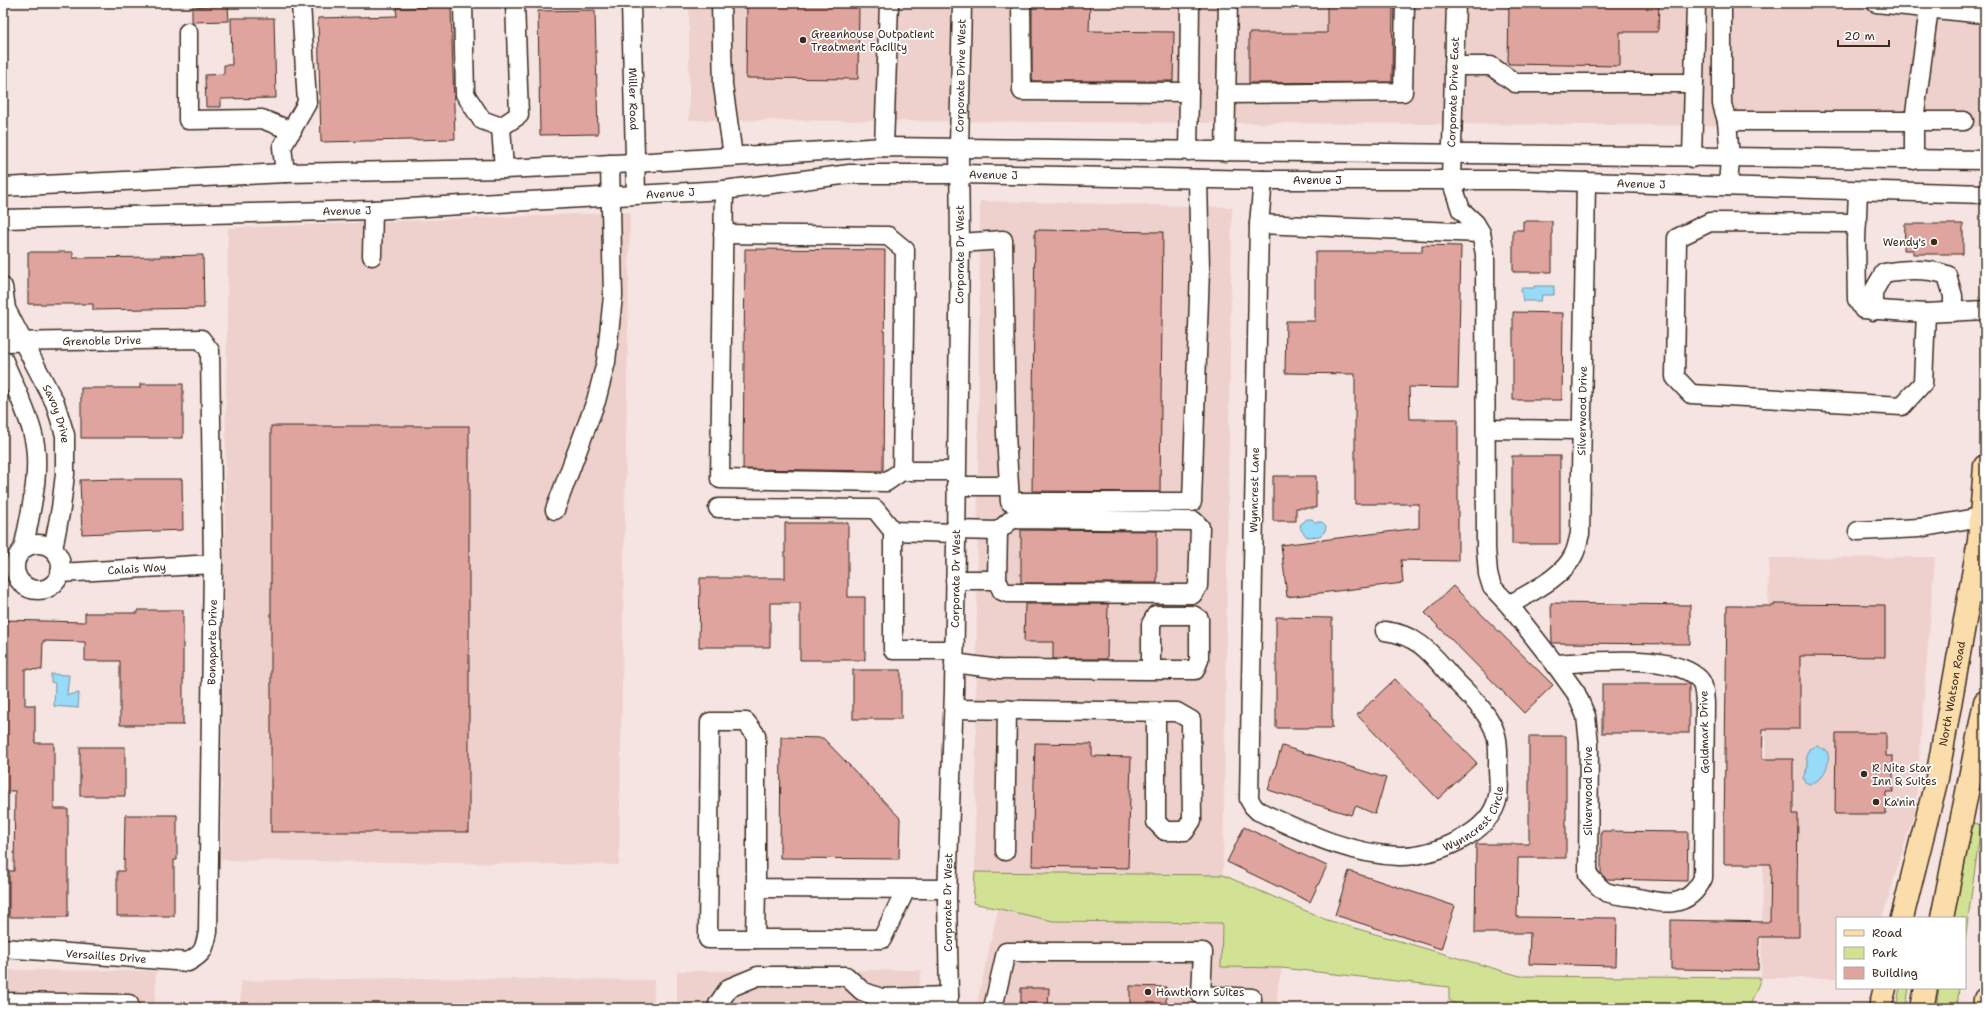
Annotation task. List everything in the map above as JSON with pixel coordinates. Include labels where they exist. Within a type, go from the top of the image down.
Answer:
[{"type":"main road","name":"North Watson Road","points":[[1902,917],[1937,778],[1973,579],[1981,517],[1985,466]]},
{"type":"main road","points":[[1942,917],[1985,702]]},
{"type":"main road","points":[[1880,1008],[1885,989]]},
{"type":"main road","points":[[1922,1008],[1926,989]]},
{"type":"main road","points":[[1984,1008],[1985,999]]},
{"type":"street","points":[[285,173],[282,147],[307,103],[301,3]]},
{"type":"street","points":[[463,3],[465,94],[482,120],[501,127]]},
{"type":"street","points":[[501,127],[519,115],[515,3]]},
{"type":"street","name":"Miller Road","points":[[631,3],[636,194]]},
{"type":"street","points":[[721,3],[723,85],[733,156]]},
{"type":"street","points":[[884,147],[889,3]]},
{"type":"street","name":"Corporate Drive West","points":[[959,148],[962,3]]},
{"type":"street","points":[[1021,3],[1022,91],[1189,92]]},
{"type":"street","points":[[1188,151],[1190,3]]},
{"type":"street","points":[[1225,152],[1228,3]]},
{"type":"street","points":[[1226,94],[1403,92],[1405,3]]},
{"type":"street","name":"Corporate Drive East","points":[[1451,180],[1456,3]]},
{"type":"street","points":[[1692,158],[1696,3]]},
{"type":"street","points":[[1722,3],[1722,104],[1727,121],[1730,158],[1728,186]]},
{"type":"street","points":[[1876,3],[1929,8],[1982,10]]},
{"type":"street","points":[[1914,160],[1914,122],[1929,8]]},
{"type":"street","points":[[188,32],[188,120],[262,119],[292,131]]},
{"type":"street","points":[[1454,66],[1491,66],[1515,83],[1694,83]]},
{"type":"street","points":[[1727,121],[1964,121]]},
{"type":"street","points":[[501,127],[504,169]]},
{"type":"street","points":[[3,187],[285,173],[504,169],[635,163],[884,147],[1225,152],[1452,152],[1692,158],[1985,160]]},
{"type":"street","name":"Corporate Dr West","points":[[947,1002],[947,889],[954,709],[960,243],[959,148]]},
{"type":"street","points":[[555,510],[596,401],[606,362],[613,296],[610,164]]},
{"type":"street","name":"Avenue J","points":[[3,218],[373,210],[724,190],[850,174],[960,174],[1263,180],[1586,182],[1728,186],[1858,192],[1985,194]]},
{"type":"street","points":[[960,243],[1003,240],[1008,486],[1010,502],[1192,502],[1200,269],[1198,179]]},
{"type":"street","name":"Wynncrest Lane","points":[[1249,799],[1259,224],[1263,180]]},
{"type":"street","name":"Silverwood Drive","points":[[1451,180],[1460,210],[1475,223],[1481,233],[1485,254],[1486,548],[1488,574],[1492,588],[1509,605],[1576,693],[1586,716],[1589,743],[1588,875],[1606,892],[1653,902],[1672,903],[1687,898],[1697,891],[1700,885]]},
{"type":"street","name":"Silverwood Drive","points":[[1509,605],[1548,582],[1566,567],[1574,555],[1580,534],[1586,182]]},
{"type":"street","points":[[724,190],[720,478],[886,482],[902,471],[1008,486]]},
{"type":"street","points":[[1858,192],[1857,299],[1863,309],[1873,311],[1926,313],[1985,310]]},
{"type":"street","points":[[372,256],[373,210]]},
{"type":"street","points":[[1857,223],[1710,222],[1677,238],[1675,377],[1691,394],[1902,406],[1923,383],[1926,313]]},
{"type":"street","points":[[1259,224],[1481,233]]},
{"type":"street","points":[[723,234],[888,236],[905,250],[902,471]]},
{"type":"street","points":[[1873,311],[1873,292],[1884,273],[1905,269],[1933,270],[1947,275],[1954,296],[1953,312]]},
{"type":"street","name":"Savoy Drive","points":[[3,287],[6,310],[56,403],[64,435],[66,474],[53,549]]},
{"type":"street","name":"Grenoble Drive","points":[[3,342],[201,338]]},
{"type":"street","name":"Bonaparte Drive","points":[[201,338],[210,351],[213,564],[208,932],[204,949]]},
{"type":"street","points":[[3,359],[33,432],[35,476],[32,505],[22,550],[15,562],[10,576],[37,591],[51,587],[56,582],[60,573],[61,562],[53,549],[41,544],[22,550]]},
{"type":"street","points":[[1486,429],[1582,430]]},
{"type":"street","points":[[718,508],[875,509],[893,531],[893,650],[954,657],[999,669],[1152,670]]},
{"type":"street","points":[[1858,531],[1919,528],[1981,517]]},
{"type":"street","points":[[893,531],[998,531],[1012,520],[1194,521],[1200,527],[1198,586],[1193,594],[1007,593],[1002,591],[997,580],[998,531]]},
{"type":"street","name":"Calais Way","points":[[60,573],[213,564]]},
{"type":"street","points":[[955,580],[997,580]]},
{"type":"street","name":"Wynncrest Circle","points":[[1249,799],[1258,811],[1319,839],[1368,853],[1400,856],[1423,854],[1453,844],[1475,830],[1489,816],[1498,796],[1498,752],[1496,734],[1483,711],[1430,653],[1413,639],[1401,633],[1385,631]]},
{"type":"street","name":"Goldmark Drive","points":[[1555,664],[1643,661],[1680,668],[1698,678],[1704,686],[1703,878],[1700,885]]},
{"type":"street","points":[[954,709],[1177,712],[1191,720],[1192,820],[1185,831],[1165,831],[1156,822],[1156,712]]},
{"type":"street","points":[[1005,851],[1007,709]]},
{"type":"street","points":[[755,939],[756,734],[746,722],[710,722],[708,939],[755,939],[882,939],[906,889]]},
{"type":"street","points":[[756,888],[947,889]]},
{"type":"street","name":"Versailles Drive","points":[[3,948],[188,962],[200,955],[204,949]]},
{"type":"street","points":[[993,1008],[1006,952],[1203,952],[1201,995],[1252,998],[1252,1008]]},
{"type":"street","points":[[718,1008],[718,1004],[729,988],[758,976],[846,976],[862,991],[881,998],[947,1002]]},
{"type":"street","points":[[3,1002],[129,1004],[129,1008]]},
{"type":"shaded area","points":[[689,3],[1985,3],[1985,96],[1982,127],[689,120]]},
{"type":"shaded area","points":[[980,201],[1232,207],[1223,875],[975,872]]},
{"type":"shaded area","points":[[630,212],[619,865],[221,860],[228,228]]},
{"type":"shaded area","points":[[1935,557],[1915,811],[1882,917],[1836,917],[1836,978],[1761,978],[1769,558]]},
{"type":"shaded area","points":[[998,909],[1053,921],[1222,923],[1221,967],[1282,968],[1278,986],[1277,1008],[976,1008]]},
{"type":"shaded area","points":[[3,970],[156,971],[155,1008],[3,1008]]},
{"type":"shaded area","points":[[922,970],[914,1008],[677,1008],[677,971]]},
{"type":"shaded area","points":[[404,978],[654,980],[654,1008],[240,1008],[241,981]]},
{"type":"green space","points":[[1973,823],[1981,825],[1966,933],[1966,917],[1953,917]]},
{"type":"green space","points":[[975,872],[1223,875],[1327,920],[1520,976],[1761,978],[1749,1008],[1463,1008],[1449,1000],[1449,987],[1282,968],[1221,967],[1222,923],[1053,921],[973,903]]},
{"type":"green space","points":[[1900,989],[1909,989],[1906,1008],[1896,1008]]},
{"type":"green space","points":[[1939,989],[1959,989],[1957,1008],[1936,1008]]},
{"type":"water","points":[[1534,286],[1554,286],[1554,295],[1542,295],[1541,301],[1523,301],[1521,288],[1534,288]]},
{"type":"water","points":[[1307,519],[1312,519],[1315,522],[1322,522],[1326,526],[1325,531],[1320,536],[1307,537],[1301,530],[1300,525]]},
{"type":"water","points":[[51,674],[69,675],[67,695],[79,693],[78,708],[54,706],[55,683],[51,682]]},
{"type":"water","points":[[1817,746],[1827,751],[1828,761],[1825,771],[1819,779],[1810,784],[1805,782],[1803,778],[1808,766],[1806,755],[1809,749]]},
{"type":"building","name":"Greenhouse Outpatient Treatment Facility","points":[[747,3],[859,3],[858,79],[746,78]]},
{"type":"building","points":[[1032,3],[1090,3],[1089,31],[1174,32],[1173,81],[1032,81]]},
{"type":"building","points":[[1327,3],[1393,3],[1392,82],[1249,83],[1249,33],[1327,33]]},
{"type":"building","points":[[1509,3],[1659,3],[1658,32],[1620,32],[1620,66],[1508,64]]},
{"type":"building","points":[[228,5],[229,21],[192,22],[192,7]]},
{"type":"building","points":[[451,7],[455,139],[321,142],[318,18],[397,16],[396,8]]},
{"type":"building","points":[[595,10],[598,134],[540,135],[538,11]]},
{"type":"building","points":[[231,18],[274,18],[276,98],[221,99],[221,107],[206,107],[205,75],[224,74],[224,65],[232,65]]},
{"type":"building","points":[[1523,221],[1552,221],[1552,272],[1513,272],[1513,230],[1523,230]]},
{"type":"building","name":"Wendy's","points":[[1905,224],[1963,224],[1963,254],[1913,254],[1913,250],[1904,250]]},
{"type":"building","points":[[1035,230],[1163,232],[1160,492],[1032,491]]},
{"type":"building","points":[[1422,245],[1461,246],[1458,388],[1409,387],[1410,419],[1458,419],[1458,561],[1401,560],[1403,583],[1287,597],[1281,545],[1419,528],[1419,504],[1355,504],[1355,374],[1285,373],[1286,321],[1315,321],[1315,252],[1422,252]]},
{"type":"building","points":[[745,249],[885,250],[883,471],[743,469]]},
{"type":"building","points":[[28,252],[73,252],[73,258],[203,255],[204,308],[93,310],[93,304],[28,304]]},
{"type":"building","points":[[1513,312],[1563,313],[1562,400],[1513,400]]},
{"type":"building","points":[[140,384],[183,384],[183,438],[81,438],[81,388],[140,388]]},
{"type":"building","points":[[271,426],[469,426],[469,832],[271,832]]},
{"type":"building","points":[[1512,456],[1560,456],[1560,544],[1512,544]]},
{"type":"building","points":[[1273,476],[1316,476],[1316,508],[1296,508],[1296,521],[1273,521]]},
{"type":"building","points":[[182,479],[183,530],[82,534],[80,480]]},
{"type":"building","points":[[785,523],[848,523],[848,597],[865,597],[865,660],[800,660],[800,603],[770,603],[770,647],[699,647],[700,578],[785,578]]},
{"type":"building","points":[[1021,530],[1157,531],[1157,583],[1021,583]]},
{"type":"building","points":[[1453,586],[1553,685],[1524,713],[1425,613]]},
{"type":"building","points":[[1551,603],[1690,605],[1690,644],[1552,643]]},
{"type":"building","points":[[1025,604],[1108,604],[1107,659],[1053,659],[1053,642],[1024,642]]},
{"type":"building","points":[[1774,604],[1885,605],[1885,657],[1800,656],[1800,729],[1763,729],[1762,759],[1793,759],[1793,814],[1798,814],[1797,886],[1799,886],[1799,937],[1759,937],[1758,970],[1671,969],[1671,920],[1770,922],[1771,864],[1724,864],[1724,829],[1727,606],[1774,606]]},
{"type":"building","points":[[138,610],[183,610],[183,725],[120,725],[120,661],[85,661],[85,642],[43,641],[42,670],[25,669],[25,705],[35,705],[35,743],[54,743],[54,809],[68,809],[68,917],[9,917],[9,871],[14,871],[15,791],[3,791],[3,620],[85,622],[85,613],[138,613]]},
{"type":"building","points":[[1276,617],[1332,618],[1332,728],[1276,728]]},
{"type":"building","points":[[853,670],[901,670],[901,719],[853,719]]},
{"type":"building","points":[[1395,679],[1477,763],[1438,799],[1357,715]]},
{"type":"building","points":[[1602,684],[1689,684],[1689,733],[1602,733]]},
{"type":"building","name":"R Nite Star Inn & Suites","points":[[1836,733],[1886,733],[1886,756],[1893,756],[1893,792],[1886,792],[1886,814],[1835,814]]},
{"type":"building","points":[[1529,736],[1566,736],[1566,858],[1518,858],[1517,917],[1617,918],[1616,966],[1529,964],[1530,933],[1475,933],[1476,844],[1529,844]]},
{"type":"building","points":[[781,737],[823,738],[900,818],[899,859],[780,858]]},
{"type":"building","points":[[1035,743],[1092,744],[1092,756],[1131,757],[1128,868],[1032,866]]},
{"type":"building","points":[[1282,746],[1386,778],[1375,814],[1356,806],[1351,815],[1268,790]]},
{"type":"building","points":[[80,747],[125,747],[125,796],[80,796]]},
{"type":"building","points":[[125,815],[177,815],[177,860],[174,860],[174,916],[117,916],[117,871],[124,871]]},
{"type":"building","points":[[1244,827],[1327,866],[1310,902],[1227,862]]},
{"type":"building","points":[[1601,831],[1688,832],[1687,881],[1606,879],[1601,873]]},
{"type":"building","points":[[1349,871],[1455,906],[1441,949],[1335,915]]},
{"type":"building","points":[[1130,986],[1166,987],[1166,1008],[1130,1008]]},
{"type":"building","points":[[1021,988],[1049,988],[1048,1008],[1021,1008]]},
{"type":"place","name":"Greenhouse Outpatient Treatment Facility","points":[[803,40]]},
{"type":"place","name":"Wendy's","points":[[1934,242]]},
{"type":"place","name":"R Nite Star Inn & Suites","points":[[1864,774]]},
{"type":"place","name":"Ka'nin","points":[[1876,802]]},
{"type":"place","name":"Hawthorn Suites","points":[[1148,992]]}]
